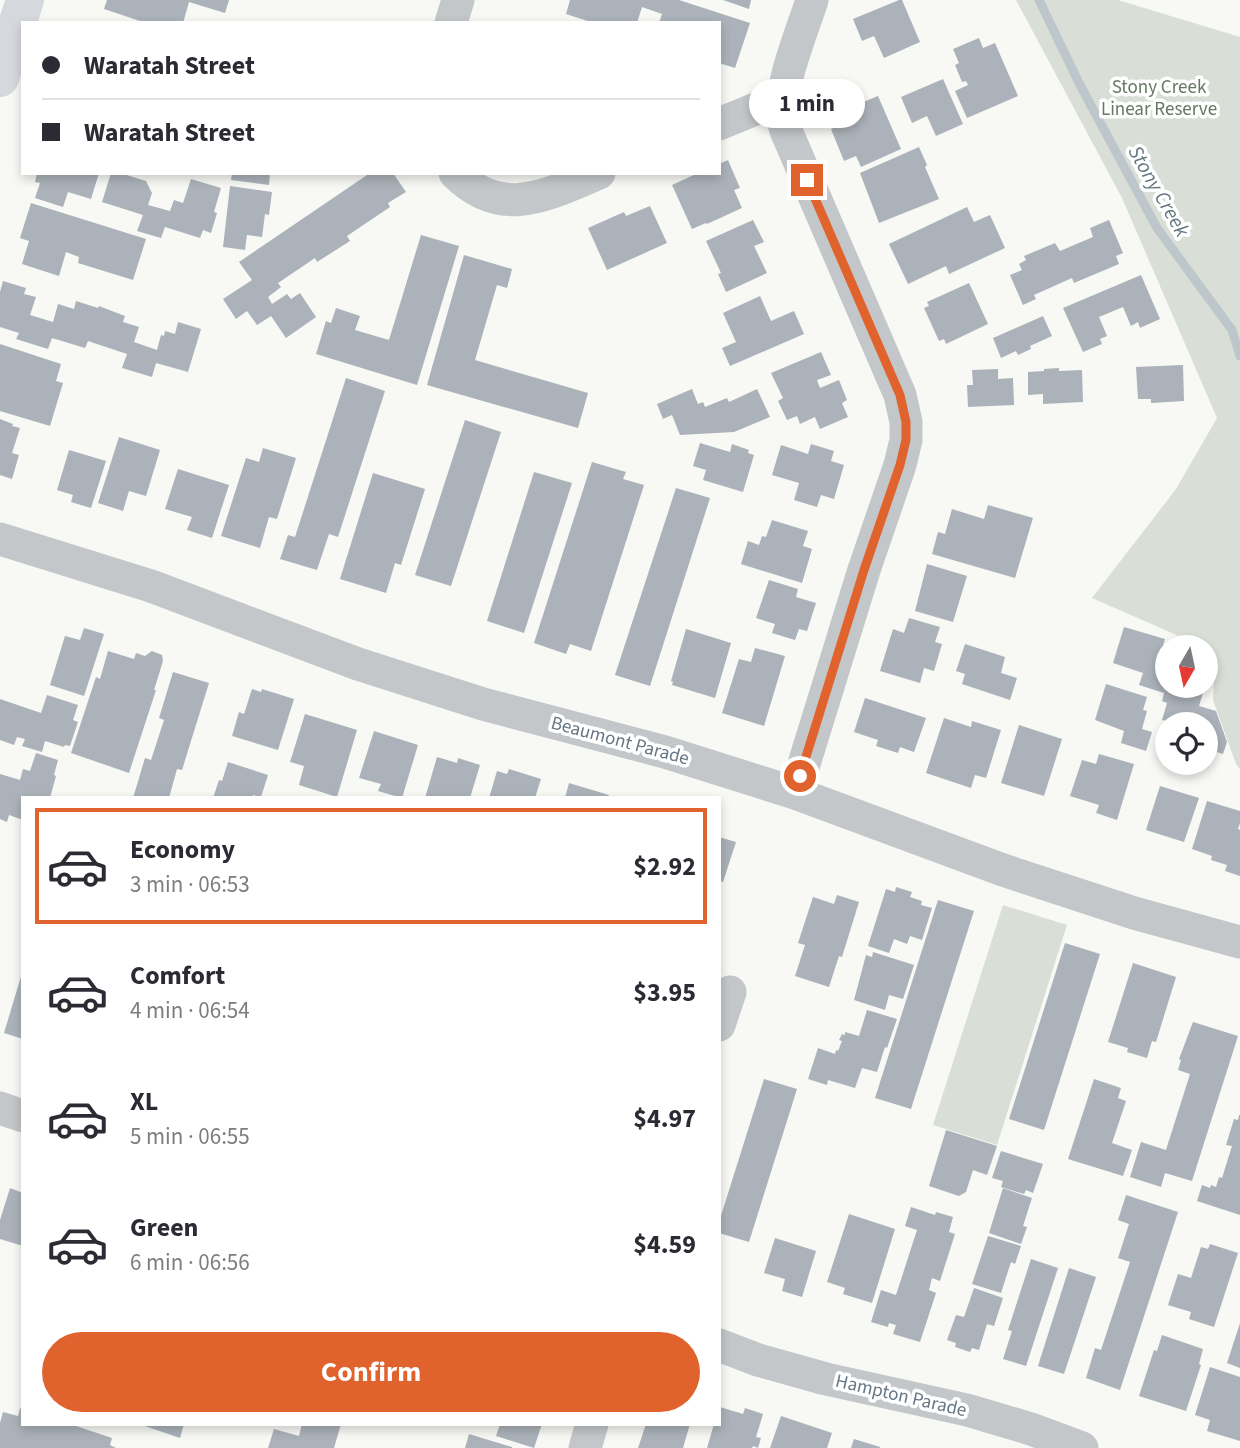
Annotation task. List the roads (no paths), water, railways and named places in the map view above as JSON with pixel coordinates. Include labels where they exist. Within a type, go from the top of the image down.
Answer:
[{"type":"street","points":[[0,78],[25,0]]},
{"type":"street","points":[[452,21],[457,0]]},
{"type":"street","points":[[794,793],[906,440],[906,422],[900,395],[782,116],[788,73],[812,0]]},
{"type":"street","points":[[721,123],[783,94]]},
{"type":"street","points":[[457,175],[467,186],[492,198],[520,200],[554,192],[594,175]]},
{"type":"street","name":"Beaumont Parade","points":[[0,539],[151,586],[371,668],[483,704],[665,752],[794,793],[1003,870],[1133,913],[1240,942]]},
{"type":"street","points":[[721,1019],[730,992]]},
{"type":"street","points":[[0,1108],[21,1115]]},
{"type":"street","name":"Hampton Parade","points":[[721,1346],[758,1360],[826,1379],[967,1410],[1082,1448]]},
{"type":"street","points":[[585,1448],[591,1426]]},
{"type":"waterway","name":"Stony Creek","points":[[1039,0],[1080,85],[1157,228],[1232,330],[1240,356]]},
{"type":"park label","name":"Stony Creek Linear Reserve","points":[[1159,98]]}]
